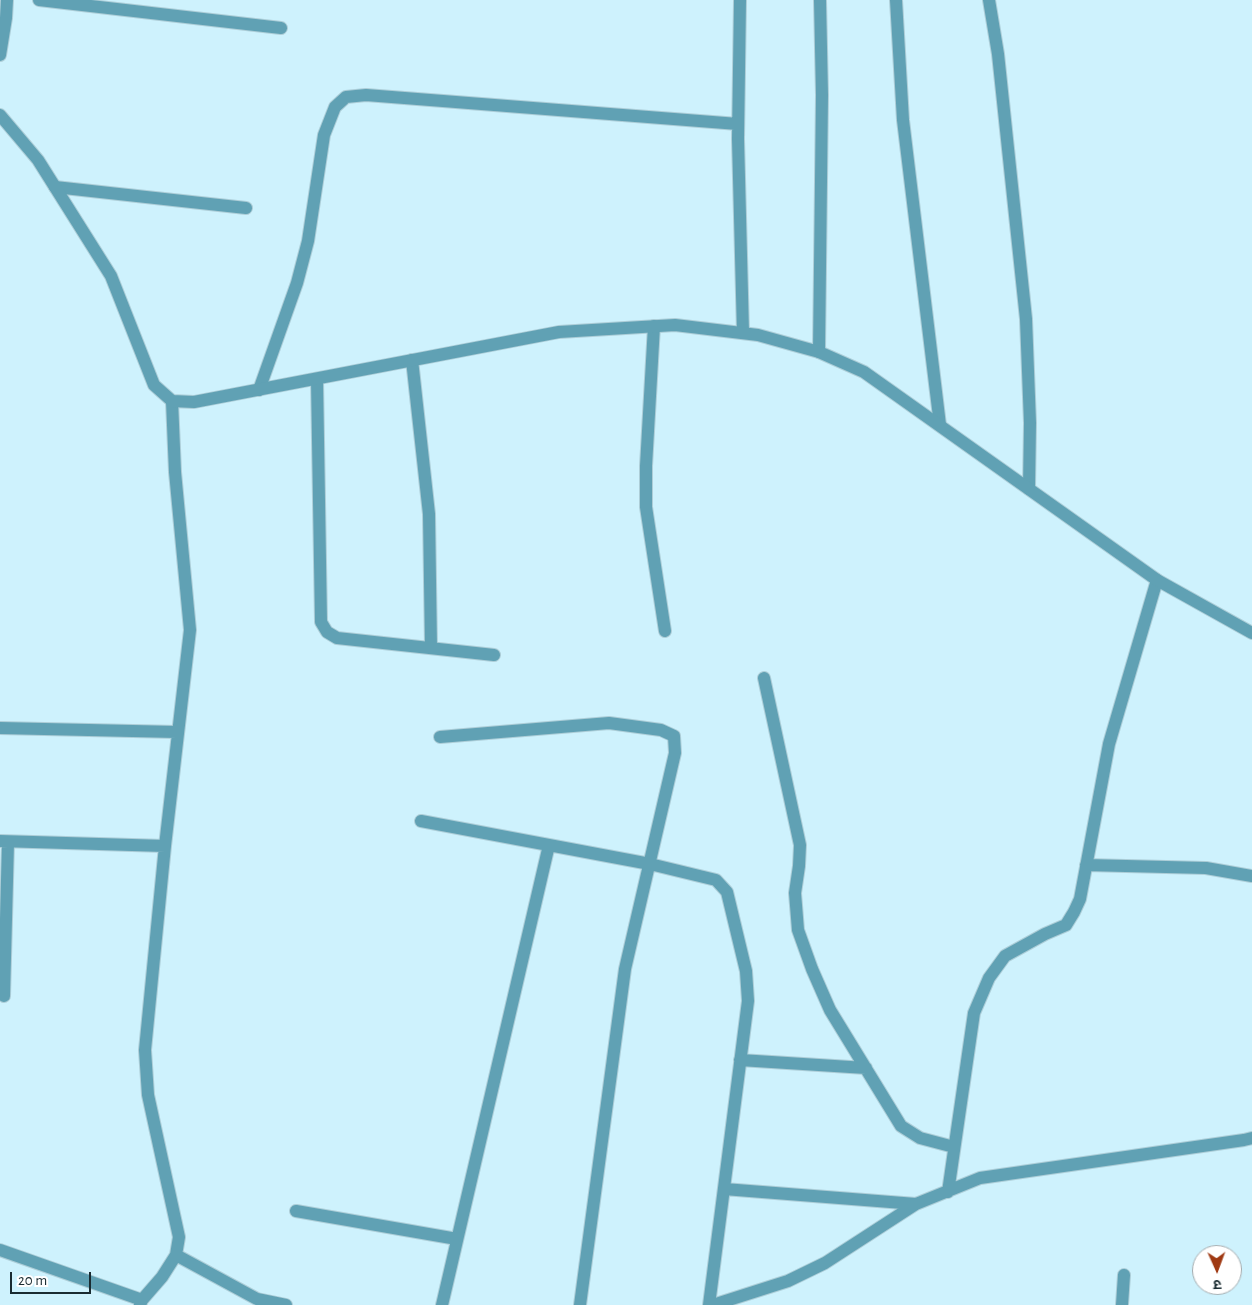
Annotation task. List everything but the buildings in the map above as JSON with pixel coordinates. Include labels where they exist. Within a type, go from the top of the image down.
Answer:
[{"type":"street","points":[[0,55],[6,18],[6,0]]},
{"type":"street","points":[[39,0],[281,28]]},
{"type":"street","points":[[740,0],[738,124],[743,334]]},
{"type":"street","points":[[819,352],[822,95],[820,0]]},
{"type":"street","points":[[896,0],[903,120],[940,425]]},
{"type":"street","points":[[990,0],[998,54],[1026,319],[1030,423],[1028,489]]},
{"type":"street","points":[[259,390],[297,283],[308,241],[324,135],[335,107],[346,97],[366,95],[738,124]]},
{"type":"street","points":[[0,115],[38,160],[111,276],[154,385],[172,401],[194,402],[559,332],[675,325],[758,335],[819,352],[864,372],[1157,580],[1252,633]]},
{"type":"street","points":[[55,187],[246,208]]},
{"type":"street","points":[[654,326],[646,466],[646,508],[665,631]]},
{"type":"street","points":[[412,360],[429,514],[431,648]]},
{"type":"street","points":[[317,379],[321,622],[327,632],[337,638],[494,655]]},
{"type":"street","points":[[0,1250],[141,1303],[162,1277],[176,1255],[179,1237],[148,1095],[145,1050],[177,732],[190,630],[175,472],[172,401]]},
{"type":"street","points":[[948,1192],[974,1013],[989,978],[1005,956],[1066,924],[1080,899],[1109,744],[1157,580]]},
{"type":"street","points":[[764,678],[800,845],[799,866],[794,893],[798,930],[812,969],[830,1010],[902,1126],[920,1138],[954,1147]]},
{"type":"street","points":[[440,737],[609,723],[661,730],[674,736],[675,753],[626,969],[580,1305]]},
{"type":"street","points":[[0,728],[177,732]]},
{"type":"street","points":[[421,821],[650,864],[716,880],[727,892],[746,971],[748,1001],[709,1305]]},
{"type":"street","points":[[4,996],[4,842],[165,846]]},
{"type":"street","points":[[442,1305],[549,845]]},
{"type":"street","points":[[1086,864],[1206,868],[1252,876]]},
{"type":"street","points":[[740,1060],[866,1068]]},
{"type":"street","points":[[713,1305],[788,1281],[818,1267],[916,1204],[980,1178],[1252,1138]]},
{"type":"street","points":[[724,1189],[916,1204]]},
{"type":"street","points":[[296,1211],[458,1239]]},
{"type":"street","points":[[176,1255],[257,1298],[286,1305]]},
{"type":"street","points":[[1122,1305],[1124,1276]]}]
